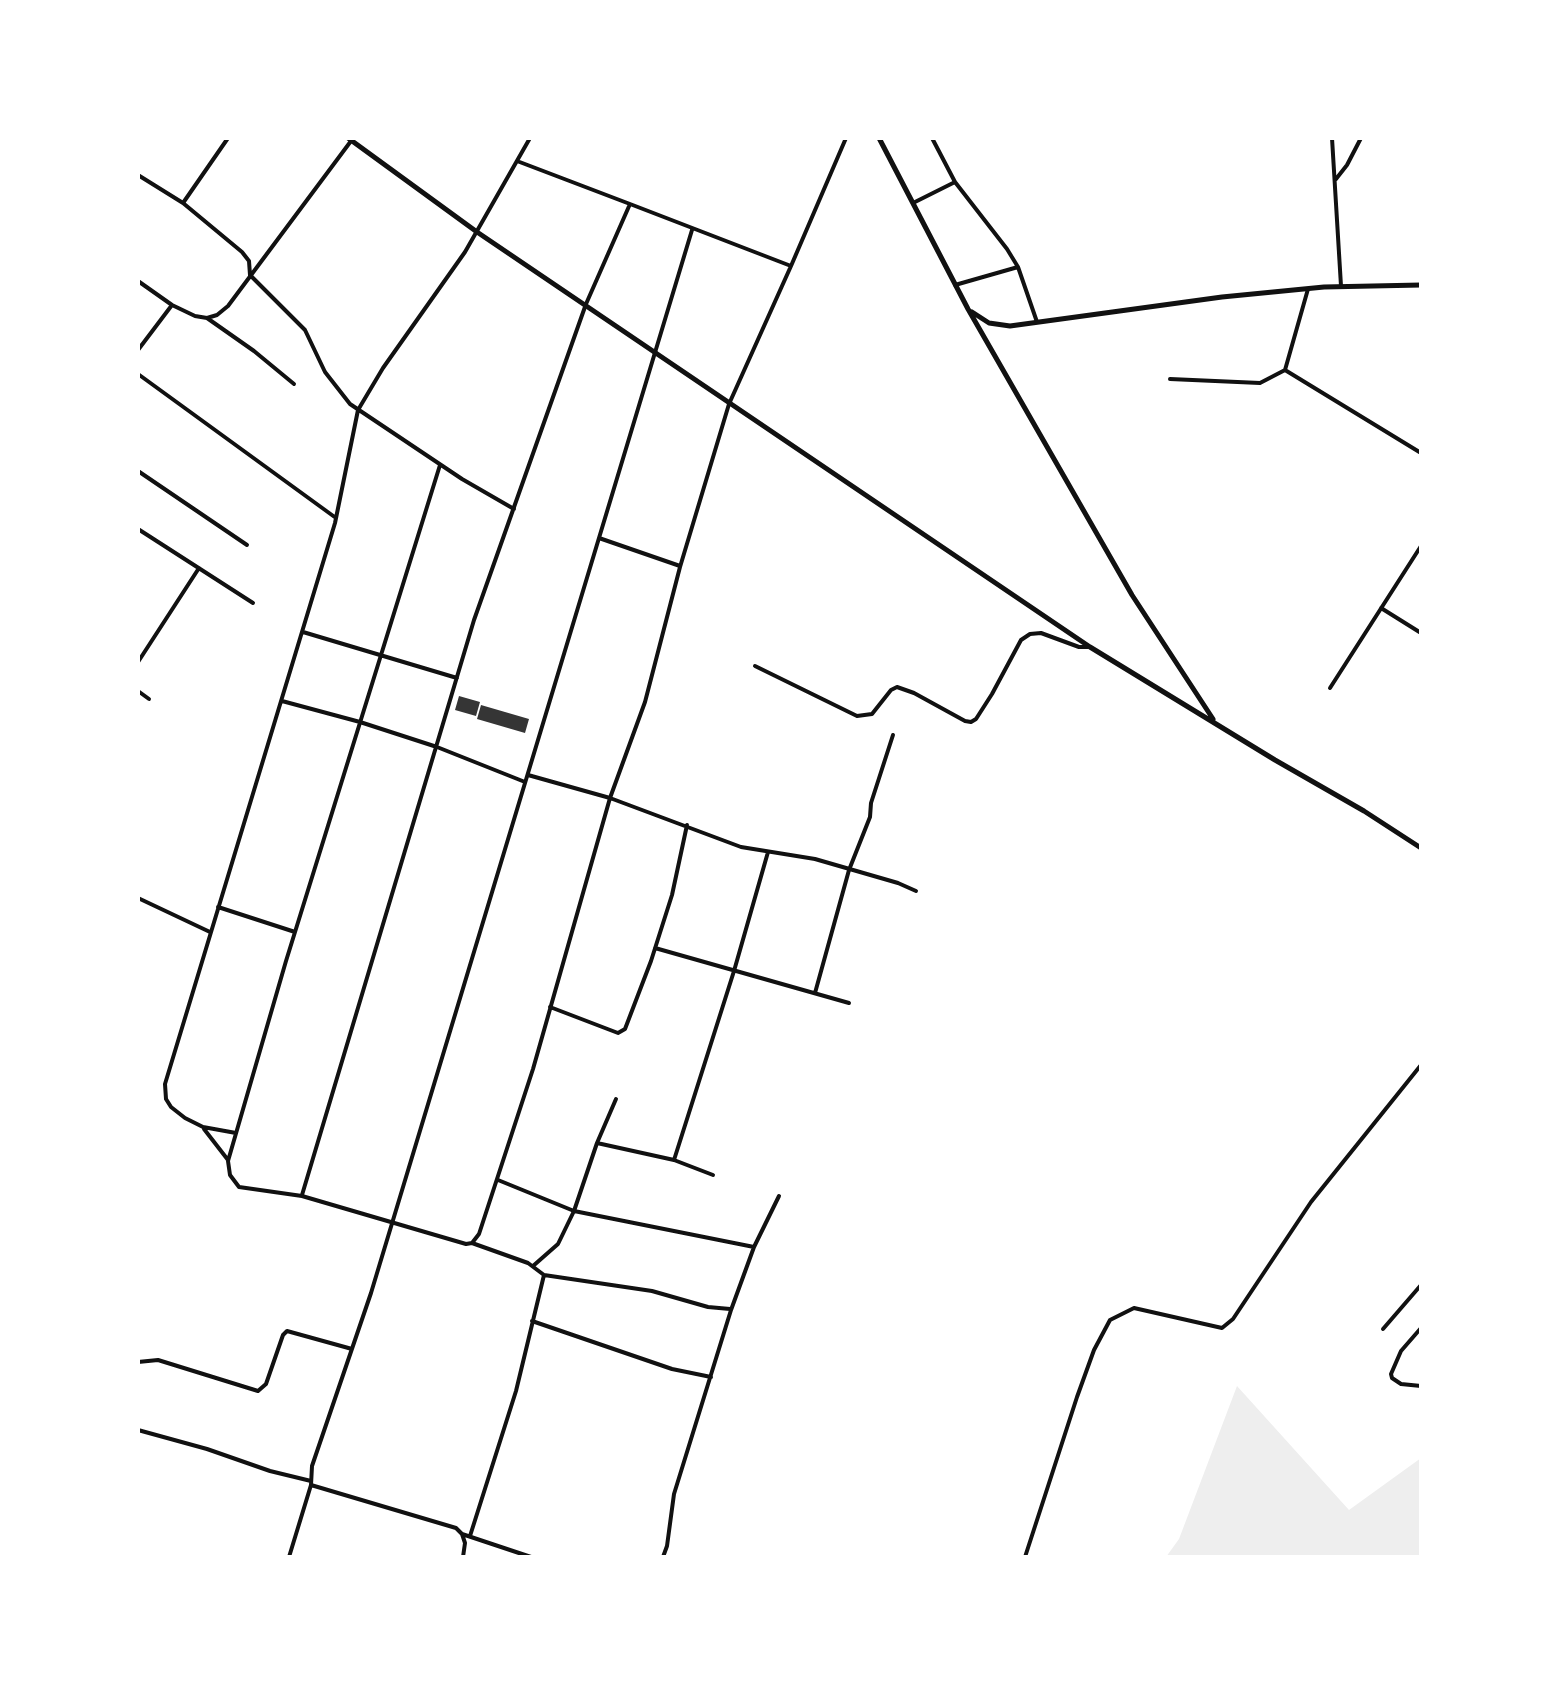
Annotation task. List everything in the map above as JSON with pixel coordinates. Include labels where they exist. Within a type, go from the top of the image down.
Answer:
[{"type":"street","points":[[183,203],[228,138]]},
{"type":"street","points":[[228,1161],[203,1127],[171,1107],[166,1099],[165,1084],[336,518],[358,410],[383,368],[477,232],[530,138]]},
{"type":"street","points":[[472,1243],[479,1234],[498,1180],[610,798],[645,702],[680,567],[729,404],[846,138]]},
{"type":"street","points":[[879,138],[968,309],[1132,595],[1215,723]]},
{"type":"street","points":[[932,138],[955,182],[1018,267],[1037,322]]},
{"type":"street","points":[[1332,138],[1341,286]]},
{"type":"street","points":[[1336,179],[1361,138]]},
{"type":"street","points":[[207,318],[228,306],[350,139],[477,232],[1090,647],[1421,848]]},
{"type":"street","points":[[517,161],[791,266]]},
{"type":"street","points":[[138,175],[183,203],[242,252],[249,261],[250,275],[305,330],[337,391],[358,410],[440,465],[514,509]]},
{"type":"street","points":[[913,203],[955,182]]},
{"type":"street","points":[[302,1196],[474,620],[586,304],[630,204]]},
{"type":"street","points":[[289,1557],[311,1483],[312,1466],[353,1349],[692,230]]},
{"type":"street","points":[[955,285],[1018,267]]},
{"type":"street","points":[[138,281],[172,305],[207,318],[294,384]]},
{"type":"street","points":[[968,309],[999,326],[1309,288],[1421,285]]},
{"type":"street","points":[[1170,379],[1260,383],[1285,370],[1309,288]]},
{"type":"street","points":[[138,350],[172,305]]},
{"type":"street","points":[[1285,370],[1421,453]]},
{"type":"street","points":[[138,374],[336,518]]},
{"type":"street","points":[[440,465],[236,1133],[228,1161],[231,1178],[239,1187],[302,1196],[466,1244],[472,1243],[533,1267],[544,1275],[652,1291],[708,1307],[731,1310]]},
{"type":"street","points":[[138,471],[247,545]]},
{"type":"street","points":[[138,529],[253,603]]},
{"type":"street","points":[[599,538],[680,567]]},
{"type":"street","points":[[1330,688],[1421,546]]},
{"type":"street","points":[[138,662],[199,568]]},
{"type":"street","points":[[1381,608],[1421,633]]},
{"type":"street","points":[[303,632],[457,678]]},
{"type":"street","points":[[755,666],[857,716],[872,714],[897,687],[971,722],[992,694],[1021,640],[1030,634],[1041,633],[1079,647],[1090,647]]},
{"type":"street","points":[[138,691],[149,699]]},
{"type":"street","points":[[282,701],[437,747],[525,782]]},
{"type":"street","points":[[815,993],[849,870],[870,817],[871,803],[893,735]]},
{"type":"street","points":[[528,775],[610,798],[741,847],[815,859],[916,891]]},
{"type":"street","points":[[550,1007],[618,1033],[625,1029],[672,895],[687,825]]},
{"type":"street","points":[[674,1160],[768,852]]},
{"type":"street","points":[[138,898],[210,932]]},
{"type":"street","points":[[218,907],[295,932]]},
{"type":"street","points":[[655,948],[849,1003]]},
{"type":"street","points":[[1025,1557],[1094,1350],[1110,1320],[1134,1308],[1222,1328],[1233,1319],[1311,1202],[1421,1065]]},
{"type":"street","points":[[533,1267],[558,1244],[574,1211],[616,1099]]},
{"type":"street","points":[[203,1127],[236,1133]]},
{"type":"street","points":[[597,1143],[674,1160],[713,1175]]},
{"type":"street","points":[[498,1180],[574,1211],[754,1247]]},
{"type":"street","points":[[663,1557],[674,1494],[731,1310],[754,1247],[779,1196]]},
{"type":"street","points":[[470,1536],[516,1391],[544,1275]]},
{"type":"street","points":[[1383,1329],[1421,1285]]},
{"type":"street","points":[[532,1321],[672,1369],[711,1377]]},
{"type":"street","points":[[1421,1328],[1401,1351],[1391,1374],[1401,1384],[1421,1386]]},
{"type":"street","points":[[138,1362],[158,1360],[258,1391],[266,1384],[287,1331],[353,1349]]},
{"type":"street","points":[[138,1430],[456,1528],[465,1543],[463,1557]]},
{"type":"street","points":[[462,1534],[531,1557]]},
{"type":"shaded area","points":[[1237,1386],[1349,1510],[1421,1458],[1421,1557],[1166,1557],[1179,1539]]},
{"type":"building","points":[[459,696],[480,702],[476,716],[455,710]]},
{"type":"building","points":[[481,705],[529,719],[525,733],[477,719]]}]
